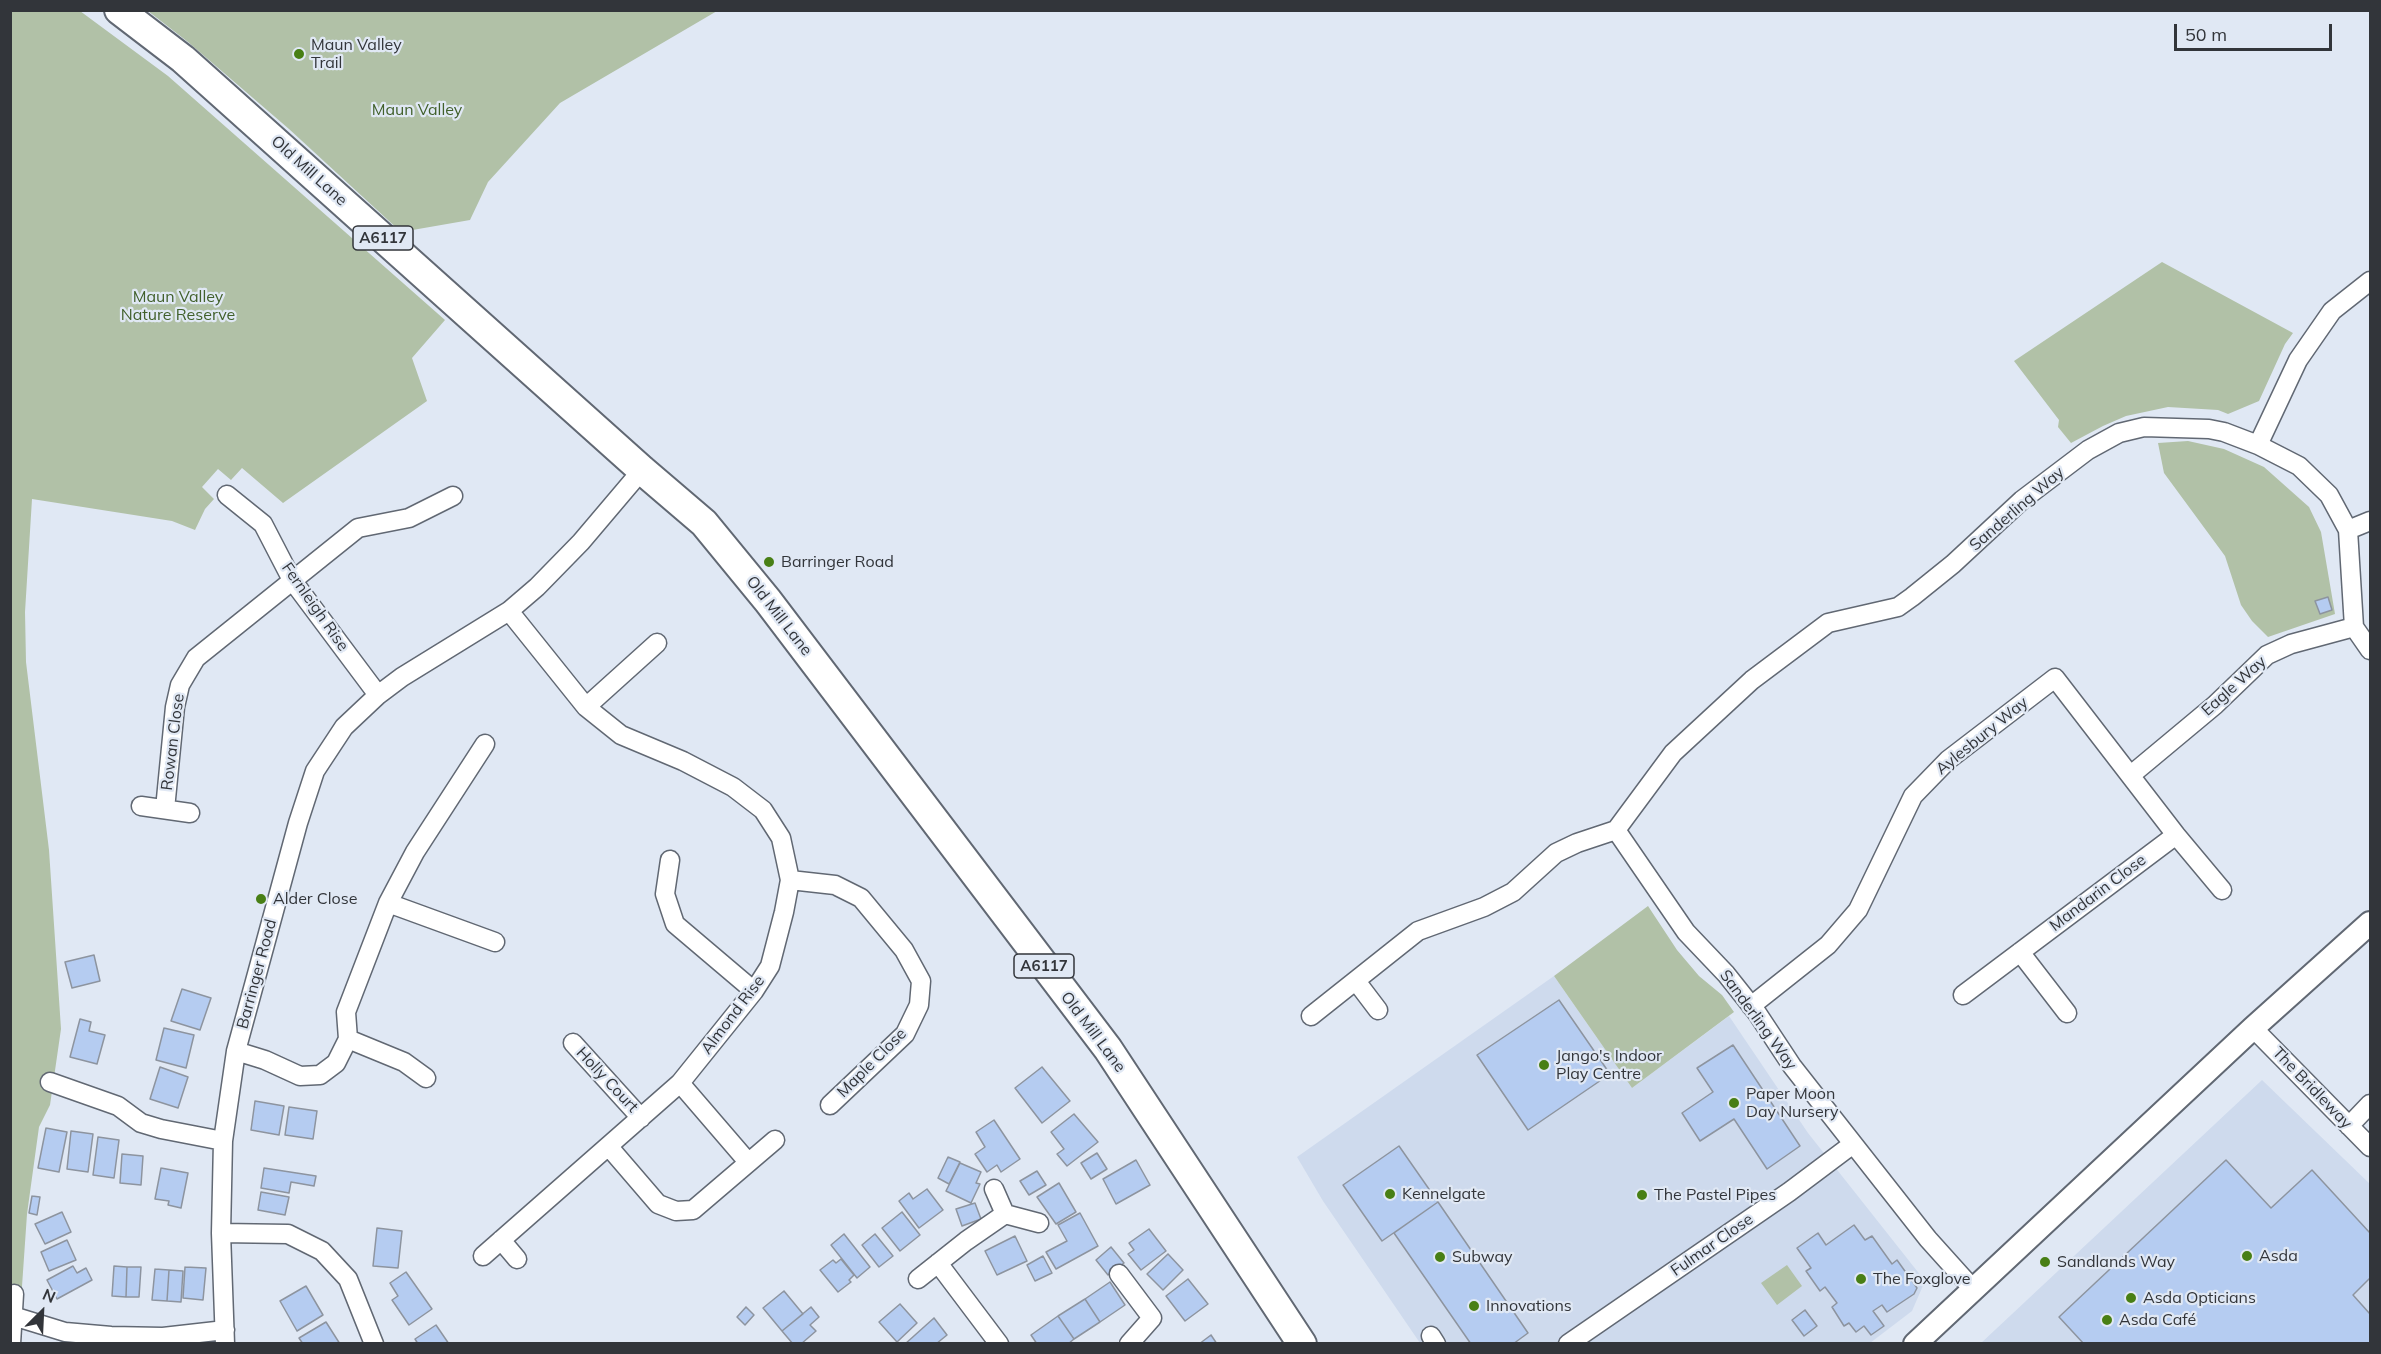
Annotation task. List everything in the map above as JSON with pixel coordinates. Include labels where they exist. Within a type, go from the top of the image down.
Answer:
[{"type":"main road","name":"Old Mill Lane","points":[[119,10],[183,59],[704,523],[768,601],[1108,1049],[1302,1344]]},
{"type":"street","points":[[2258,446],[2298,360],[2332,311],[2370,281]]},
{"type":"street","name":"Sanderling Way","points":[[1973,1289],[1928,1239],[1791,1066],[1751,1006],[1726,974],[1686,932],[1616,830],[1673,753],[1752,680],[1828,623],[1898,607],[1953,564],[2022,501],[2088,450],[2119,433],[2144,427],[2210,429],[2224,432],[2258,446],[2298,466],[2329,495],[2348,530],[2354,627]]},
{"type":"street","name":"Barringer Road","points":[[225,1337],[221,1233],[224,1141],[236,1052],[298,823],[315,771],[344,727],[378,695],[402,677],[509,611],[537,587],[581,542],[642,470]]},
{"type":"street","name":"Fernleigh Rise","points":[[227,495],[263,524],[292,580],[378,695]]},
{"type":"street","name":"Rowan Close","points":[[165,809],[173,717],[180,685],[196,658],[358,528],[409,518],[453,496]]},
{"type":"street","points":[[2348,530],[2370,521]]},
{"type":"street","name":"Almond Rise","points":[[483,1256],[680,1083],[754,991],[770,966],[790,880],[781,838],[763,810],[733,787],[682,761],[621,735],[586,707],[509,611]]},
{"type":"street","points":[[2354,627],[2370,650]]},
{"type":"street","name":"Eagle Way","points":[[2131,775],[2215,705],[2267,656],[2291,644],[2354,627]]},
{"type":"street","points":[[586,707],[657,643]]},
{"type":"street","name":"Aylesbury Way","points":[[1751,1006],[1828,945],[1858,910],[1913,796],[1948,760],[2055,678],[2176,835],[2222,890]]},
{"type":"street","points":[[236,1052],[265,1060],[300,1076],[320,1075],[336,1063],[348,1039],[346,1012],[388,903],[409,861],[485,744]]},
{"type":"street","points":[[141,806],[190,813]]},
{"type":"street","points":[[1311,1016],[1418,932],[1484,907],[1513,892],[1556,853],[1577,843],[1616,830]]},
{"type":"street","name":"Mandarin Close","points":[[1963,995],[2176,835]]},
{"type":"street","points":[[670,860],[665,894],[675,924],[754,991]]},
{"type":"street","name":"Maple Close","points":[[790,880],[835,885],[861,898],[904,950],[921,981],[919,1005],[905,1034],[830,1105]]},
{"type":"street","points":[[388,903],[495,942]]},
{"type":"street","points":[[1915,1344],[2253,1028],[2370,923]]},
{"type":"street","points":[[2020,952],[2067,1013]]},
{"type":"street","points":[[1356,981],[1378,1010]]},
{"type":"street","name":"The Bridleway","points":[[2253,1028],[2370,1147]]},
{"type":"street","points":[[348,1039],[404,1062],[426,1078]]},
{"type":"street","name":"Holly Court","points":[[573,1043],[641,1118]]},
{"type":"street","points":[[50,1082],[118,1106],[141,1123],[224,1141]]},
{"type":"street","points":[[680,1083],[748,1162]]},
{"type":"street","points":[[2349,1126],[2370,1104]]},
{"type":"street","points":[[609,1147],[658,1204],[676,1211],[693,1210],[775,1140]]},
{"type":"street","name":"Fulmar Close","points":[[1568,1344],[1770,1205],[1853,1144]]},
{"type":"street","points":[[994,1189],[1005,1214]]},
{"type":"street","points":[[918,1279],[1005,1214],[1039,1223]]},
{"type":"street","points":[[221,1233],[288,1234],[322,1251],[348,1279],[374,1344]]},
{"type":"street","points":[[501,1240],[517,1259]]},
{"type":"street","points":[[938,1263],[999,1344]]},
{"type":"street","points":[[1119,1274],[1152,1318],[1132,1342]]},
{"type":"street","points":[[11,1344],[14,1294]]},
{"type":"street","points":[[13,1316],[65,1332],[111,1336],[225,1337]]},
{"type":"shaded area","points":[[1554,976],[1632,1088],[1729,1016],[1808,1133],[1925,1281],[1912,1311],[1870,1343],[1420,1343],[1323,1201],[1297,1157]]},
{"type":"shaded area","name":"Asda","points":[[2262,1080],[2370,1184],[2370,1343],[1980,1344]]},
{"type":"green space","name":"Maun Valley Nature Reserve","points":[[10,11],[80,11],[168,76],[445,320],[412,358],[427,401],[283,503],[242,468],[231,480],[218,469],[202,487],[214,499],[205,509],[195,530],[172,521],[32,499],[25,612],[26,662],[49,850],[61,1029],[50,1105],[39,1127],[27,1214],[18,1344],[10,1343]]},
{"type":"green space","name":"Maun Valley","points":[[148,11],[717,11],[560,103],[488,182],[470,220],[401,232],[289,129],[188,42]]},
{"type":"green space","points":[[2162,262],[2293,333],[2285,344],[2259,401],[2228,414],[2218,410],[2168,407],[2126,416],[2071,443],[2058,427],[2059,420],[2014,361]]},
{"type":"green space","points":[[2188,441],[2224,449],[2264,467],[2309,507],[2321,532],[2335,614],[2268,637],[2252,621],[2241,605],[2225,556],[2164,473],[2158,443]]},
{"type":"green space","points":[[1648,906],[1677,950],[1699,976],[1722,995],[1734,1012],[1632,1088],[1554,976]]},
{"type":"green space","points":[[1787,1265],[1802,1286],[1777,1305],[1761,1283]]},
{"type":"building","points":[[2328,597],[2332,610],[2320,614],[2315,601]]},
{"type":"building","points":[[94,955],[100,981],[72,988],[65,962]]},
{"type":"building","points":[[182,989],[211,998],[200,1030],[171,1021]]},
{"type":"building","name":"Jango's Indoor Play Centre","points":[[1559,1000],[1610,1074],[1528,1130],[1477,1055]]},
{"type":"building","points":[[80,1019],[91,1022],[89,1031],[105,1035],[97,1064],[70,1057]]},
{"type":"building","points":[[164,1028],[194,1035],[186,1068],[156,1060]]},
{"type":"building","name":"Paper Moon Day Nursery","points":[[1733,1045],[1800,1146],[1767,1169],[1734,1119],[1700,1141],[1682,1113],[1713,1092],[1697,1068]]},
{"type":"building","points":[[160,1067],[188,1077],[178,1108],[150,1099]]},
{"type":"building","points":[[1042,1067],[1070,1101],[1042,1123],[1015,1088]]},
{"type":"building","points":[[255,1101],[284,1106],[279,1135],[251,1130]]},
{"type":"building","points":[[289,1107],[317,1111],[313,1139],[285,1135]]},
{"type":"building","points":[[1074,1114],[1098,1142],[1067,1166],[1057,1154],[1064,1149],[1051,1132]]},
{"type":"building","points":[[994,1120],[1020,1159],[1001,1172],[997,1165],[987,1172],[975,1154],[985,1147],[976,1132]]},
{"type":"building","points":[[46,1128],[67,1132],[59,1172],[38,1168]]},
{"type":"building","points":[[71,1131],[93,1134],[88,1172],[67,1169]]},
{"type":"building","points":[[98,1137],[119,1140],[114,1178],[93,1175]]},
{"type":"building","name":"Kennelgate","points":[[1399,1146],[1438,1202],[1382,1241],[1343,1185]]},
{"type":"building","points":[[1097,1153],[1107,1169],[1091,1179],[1081,1163]]},
{"type":"building","points":[[122,1154],[143,1156],[141,1185],[120,1183]]},
{"type":"building","points":[[948,1157],[960,1162],[949,1184],[938,1178]]},
{"type":"building","points":[[1136,1160],[1150,1185],[1116,1204],[1103,1179]]},
{"type":"building","name":"Asda","points":[[2226,1160],[2271,1208],[2312,1170],[2370,1233],[2370,1278],[2353,1295],[2370,1314],[2370,1344],[2084,1344],[2059,1317]]},
{"type":"building","points":[[960,1163],[981,1172],[976,1183],[980,1184],[971,1203],[946,1191]]},
{"type":"building","points":[[161,1168],[188,1173],[181,1208],[168,1205],[169,1201],[155,1199]]},
{"type":"building","points":[[264,1168],[316,1176],[314,1186],[291,1182],[289,1193],[261,1188]]},
{"type":"building","points":[[1037,1171],[1046,1185],[1029,1195],[1020,1181]]},
{"type":"building","points":[[1059,1183],[1076,1212],[1056,1224],[1037,1197]]},
{"type":"building","points":[[927,1189],[943,1210],[919,1228],[899,1201],[909,1193],[913,1199]]},
{"type":"building","points":[[261,1192],[289,1197],[285,1215],[258,1210]]},
{"type":"building","points":[[32,1196],[40,1197],[37,1215],[29,1213]]},
{"type":"building","points":[[1438,1202],[1528,1333],[1513,1344],[1471,1344],[1394,1233]]},
{"type":"building","points":[[975,1203],[981,1219],[962,1226],[956,1209]]},
{"type":"building","points":[[62,1212],[71,1232],[45,1244],[35,1224]]},
{"type":"building","points":[[902,1212],[920,1235],[900,1251],[882,1228]]},
{"type":"building","points":[[1080,1213],[1098,1246],[1056,1269],[1046,1252],[1067,1241],[1058,1225]]},
{"type":"building","name":"The Foxglove","points":[[1854,1225],[1865,1240],[1872,1236],[1892,1264],[1897,1260],[1917,1288],[1914,1294],[1887,1312],[1882,1305],[1873,1311],[1884,1326],[1871,1335],[1864,1326],[1856,1332],[1849,1323],[1844,1326],[1832,1307],[1837,1303],[1825,1287],[1820,1291],[1806,1271],[1811,1268],[1797,1248],[1818,1233],[1826,1245]]},
{"type":"building","points":[[377,1228],[402,1231],[398,1268],[373,1266]]},
{"type":"building","points":[[1149,1229],[1166,1251],[1141,1270],[1128,1254],[1134,1250],[1129,1243]]},
{"type":"building","points":[[844,1234],[870,1267],[857,1278],[831,1245]]},
{"type":"building","points":[[875,1234],[893,1256],[879,1267],[862,1245]]},
{"type":"building","points":[[1015,1236],[1027,1261],[997,1275],[985,1251]]},
{"type":"building","points":[[67,1240],[76,1260],[49,1271],[41,1252]]},
{"type":"building","points":[[1111,1247],[1124,1263],[1108,1275],[1096,1260]]},
{"type":"building","points":[[1168,1254],[1183,1270],[1163,1290],[1147,1274]]},
{"type":"building","points":[[1043,1256],[1052,1273],[1035,1281],[1027,1265]]},
{"type":"building","points":[[841,1259],[854,1275],[849,1280],[851,1282],[838,1292],[820,1270],[833,1260],[836,1263]]},
{"type":"building","points":[[73,1266],[77,1273],[86,1268],[92,1280],[57,1299],[47,1280]]},
{"type":"building","points":[[114,1266],[127,1267],[126,1297],[112,1296]]},
{"type":"building","points":[[127,1267],[141,1267],[139,1297],[126,1297]]},
{"type":"building","points":[[185,1267],[206,1268],[203,1300],[183,1298]]},
{"type":"building","points":[[155,1269],[169,1270],[167,1301],[152,1300]]},
{"type":"building","points":[[169,1270],[183,1271],[181,1302],[167,1301]]},
{"type":"building","points":[[406,1272],[432,1309],[409,1325],[392,1300],[398,1296],[390,1283]]},
{"type":"building","points":[[1188,1279],[1208,1304],[1185,1321],[1166,1296]]},
{"type":"building","points":[[1110,1282],[1125,1305],[1100,1322],[1085,1299]]},
{"type":"building","points":[[306,1286],[323,1315],[297,1331],[280,1301]]},
{"type":"building","points":[[784,1291],[803,1314],[782,1331],[763,1308]]},
{"type":"building","points":[[1085,1299],[1100,1322],[1074,1339],[1058,1316]]},
{"type":"building","points":[[900,1304],[917,1323],[897,1342],[879,1322]]},
{"type":"building","points":[[746,1307],[754,1315],[745,1325],[737,1317]]},
{"type":"building","points":[[811,1307],[819,1317],[810,1325],[816,1331],[801,1344],[793,1344],[782,1331]]},
{"type":"building","points":[[1805,1310],[1817,1326],[1804,1336],[1792,1320]]},
{"type":"building","points":[[1058,1316],[1074,1339],[1068,1344],[1037,1344],[1031,1335]]},
{"type":"building","points":[[934,1318],[947,1335],[936,1344],[905,1344]]},
{"type":"building","points":[[326,1322],[340,1344],[303,1344],[299,1338]]},
{"type":"building","points":[[436,1325],[449,1344],[418,1344],[415,1339]]},
{"type":"building","points":[[1211,1335],[1217,1344],[1199,1344]]},
{"type":"place","name":"Maun Valley Trail","points":[[299,54]]},
{"type":"place","name":"Barringer Road","points":[[769,562]]},
{"type":"place","name":"Alder Close","points":[[261,899]]},
{"type":"place","name":"Jango's Indoor Play Centre","points":[[1544,1065]]},
{"type":"place","name":"Paper Moon Day Nursery","points":[[1734,1103]]},
{"type":"place","name":"Kennelgate","points":[[1390,1194]]},
{"type":"place","name":"The Pastel Pipes","points":[[1642,1195]]},
{"type":"place","name":"Asda","points":[[2247,1256]]},
{"type":"place","name":"Subway","points":[[1440,1257]]},
{"type":"place","name":"Sandlands Way","points":[[2045,1262]]},
{"type":"place","name":"The Foxglove","points":[[1861,1279]]},
{"type":"place","name":"Asda Opticians","points":[[2131,1298]]},
{"type":"place","name":"Innovations","points":[[1474,1306]]},
{"type":"place","name":"Asda Café","points":[[2107,1320]]}]
